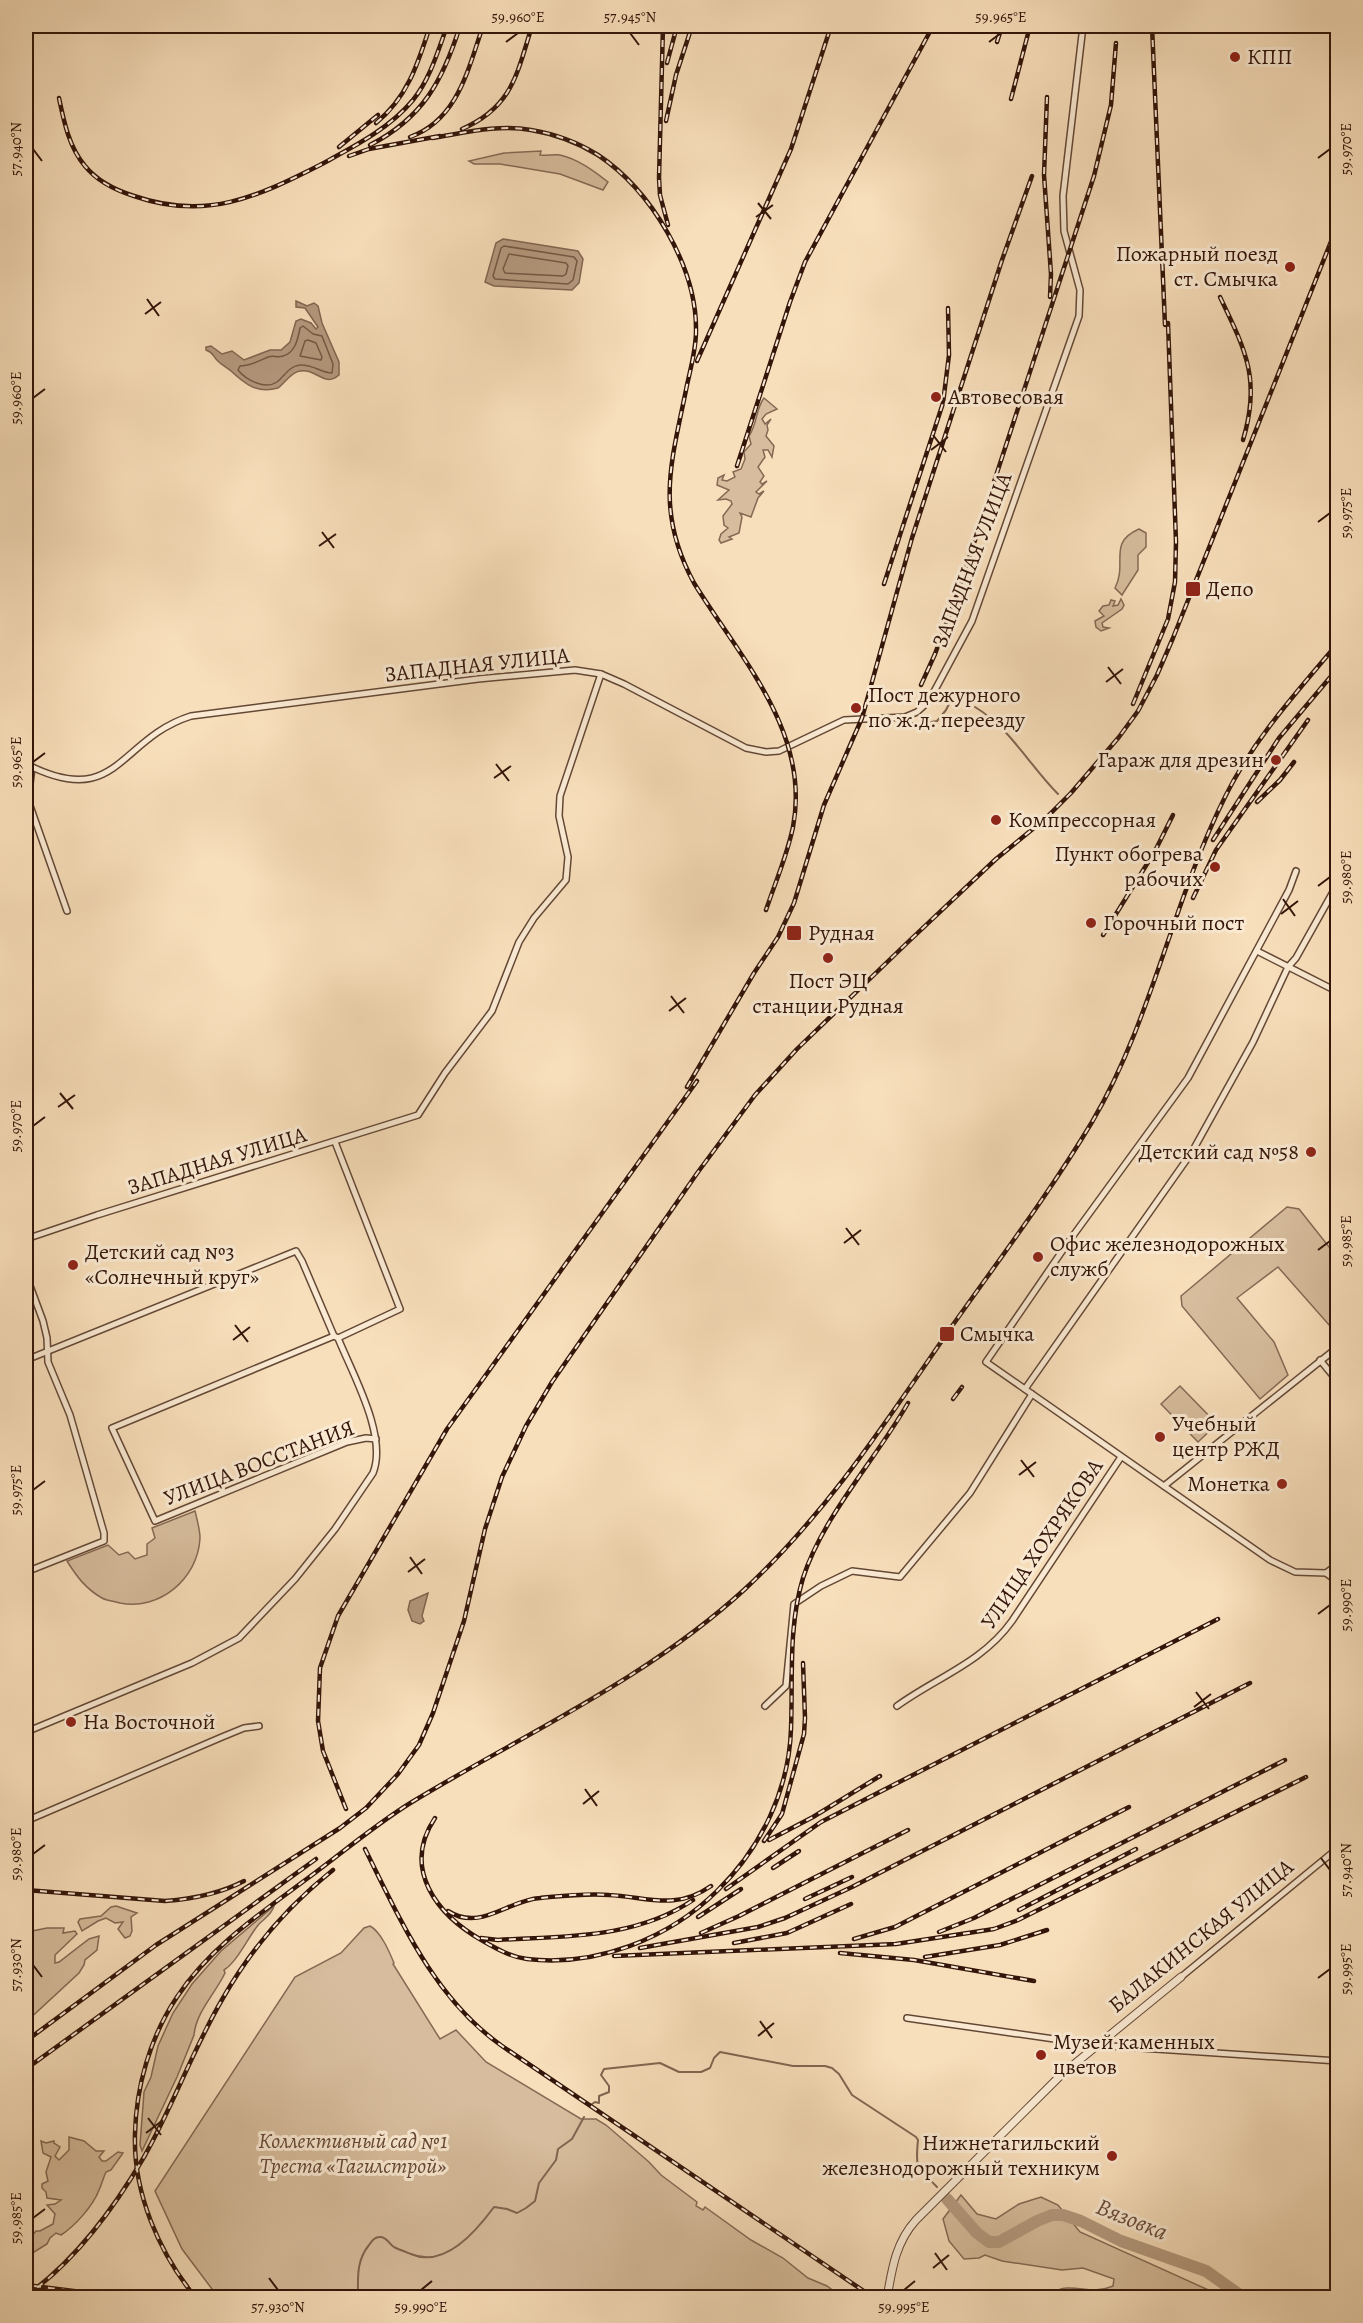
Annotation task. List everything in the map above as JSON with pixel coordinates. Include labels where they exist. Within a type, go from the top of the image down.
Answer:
[{"type":"street","name":"ЗАПАДНАЯ УЛИЦА","points":[[29,765],[72,780],[94,778],[113,768],[164,729],[182,719],[208,713],[478,679],[575,670],[601,674],[651,697],[747,748],[766,752],[789,748],[844,720],[898,718],[921,710],[929,700],[975,613],[1079,316],[1080,290],[1064,231],[1063,196],[1083,26]]},
{"type":"street","name":"ЗАПАДНАЯ УЛИЦА","points":[[26,1239],[418,1115],[445,1073],[492,1011],[519,942],[534,918],[566,879],[568,857],[559,816],[560,796],[601,674]]},
{"type":"street","points":[[29,765],[28,800],[67,911]]},
{"type":"street","points":[[1296,871],[1293,882],[1188,1078],[1067,1244],[986,1362],[1270,1560],[1295,1572],[1326,1573],[1338,1582]]},
{"type":"street","points":[[1025,1389],[1192,1152],[1253,1042],[1288,967],[1296,958],[1338,883]]},
{"type":"street","points":[[1257,951],[1338,992]]},
{"type":"street","points":[[335,1142],[400,1309],[336,1337]]},
{"type":"street","points":[[26,1360],[296,1251],[336,1337],[369,1415],[376,1439],[373,1473],[335,1529],[295,1579],[239,1638],[192,1663],[26,1732]]},
{"type":"street","points":[[26,1275],[43,1321],[47,1338],[48,1362],[70,1415],[104,1533],[104,1541],[26,1572]]},
{"type":"street","name":"УЛИЦА ВОССТАНИЯ","points":[[336,1337],[112,1428],[155,1521],[347,1442],[366,1438],[376,1439]]},
{"type":"street","points":[[1164,1486],[1338,1347]]},
{"type":"street","points":[[1320,1360],[1338,1382]]},
{"type":"street","points":[[765,1706],[786,1686],[792,1608],[797,1601],[852,1571],[900,1577],[970,1493],[1032,1394]]},
{"type":"street","name":"УЛИЦА ХОХРЯКОВА","points":[[897,1706],[968,1663],[994,1644],[1012,1621],[1121,1457]]},
{"type":"street","points":[[1326,1573],[1338,1564]]},
{"type":"street","points":[[26,1821],[244,1728],[259,1726]]},
{"type":"street","name":"БАЛАКИНСКАЯ УЛИЦА","points":[[887,2298],[896,2253],[906,2231],[1035,2100],[1096,2045],[1338,1848]]},
{"type":"street","points":[[907,2018],[1096,2045],[1338,2061]]},
{"type":"green space","points":[[541,151],[540,155],[560,155],[573,159],[608,182],[603,190],[560,174],[500,164],[474,164],[469,161],[504,153]]},
{"type":"green space","points":[[764,398],[777,409],[766,414],[762,419],[765,424],[771,419],[767,425],[766,436],[774,446],[772,457],[768,450],[763,450],[765,457],[758,467],[764,476],[760,482],[762,484],[767,481],[756,492],[759,494],[764,491],[758,498],[751,517],[740,513],[742,517],[739,533],[729,537],[732,539],[721,543],[719,540],[721,534],[728,528],[724,525],[723,516],[732,504],[726,499],[718,500],[729,490],[717,485],[718,478],[724,475],[722,480],[727,481],[735,477],[733,472],[741,469],[745,459],[744,452],[751,444],[749,436]]},
{"type":"green space","points":[[1139,529],[1146,533],[1146,547],[1138,555],[1138,570],[1122,595],[1115,588],[1120,570],[1121,547],[1129,535]]},
{"type":"green space","points":[[1121,599],[1124,605],[1122,609],[1102,623],[1103,627],[1109,628],[1101,631],[1096,627],[1095,621],[1104,616],[1099,611],[1103,606],[1109,605],[1111,600],[1115,601],[1113,606],[1118,605]]},
{"type":"green space","points":[[1287,1207],[1299,1209],[1337,1257],[1337,1326],[1330,1326],[1278,1267],[1237,1298],[1274,1342],[1288,1375],[1260,1399],[1182,1306],[1181,1296]]},
{"type":"green space","points":[[1180,1386],[1217,1424],[1198,1442],[1161,1404]]},
{"type":"green space","points":[[195,1511],[200,1538],[198,1553],[184,1579],[162,1597],[135,1604],[104,1599],[87,1587],[67,1561],[108,1545],[119,1555],[128,1552],[135,1559],[147,1555],[147,1544],[155,1538],[152,1528]]},
{"type":"green space","points":[[116,1906],[137,1913],[131,1917],[130,1936],[125,1938],[118,1929],[123,1922],[115,1923],[106,1918],[82,1931],[78,1922],[80,1919],[101,1916],[111,1907]]},
{"type":"green space","points":[[274,1906],[270,1914],[255,1929],[234,1961],[224,1970],[221,1981],[198,2019],[177,2077],[142,2151],[140,2145],[144,2092],[151,2077],[158,2046],[173,2013],[192,1984],[221,1951]]},
{"type":"green space","points":[[33,1922],[32,1931],[64,1928],[63,1933],[75,1931],[77,1934],[55,1955],[55,1963],[89,1939],[99,1936],[97,1950],[85,1960],[79,1973],[26,2022],[26,1925]]},
{"type":"green space","name":"Коллективный сад №1 Треста «Тагилстрой»","points":[[370,1926],[381,1937],[393,1964],[440,2039],[456,2030],[486,2062],[581,2119],[596,2119],[606,2125],[661,2175],[697,2202],[696,2206],[703,2210],[705,2207],[751,2240],[783,2258],[808,2278],[827,2286],[842,2297],[218,2297],[182,2249],[155,2191],[295,1977],[341,1953],[364,1928]]},
{"type":"green space","points":[[69,2137],[84,2141],[96,2151],[104,2151],[99,2157],[102,2161],[106,2161],[118,2152],[123,2153],[111,2170],[106,2172],[92,2203],[78,2221],[61,2235],[56,2233],[47,2244],[34,2252],[26,2268],[26,2243],[36,2231],[53,2224],[55,2214],[47,2205],[61,2200],[47,2198],[42,2188],[42,2184],[48,2181],[46,2172],[51,2157],[43,2153],[41,2141],[46,2143],[54,2141],[60,2147],[55,2156],[59,2160],[69,2150]]},
{"type":"green space","points":[[961,2195],[977,2214],[996,2219],[1019,2204],[1041,2197],[1058,2205],[1080,2232],[1224,2297],[1044,2297],[1063,2288],[1094,2290],[1106,2288],[1113,2286],[1114,2279],[1083,2268],[1062,2270],[1002,2261],[985,2255],[979,2258],[964,2259],[949,2241],[943,2219]]},
{"type":"water","points":[[503,239],[578,251],[583,259],[579,283],[572,290],[494,286],[485,282],[496,243]]},
{"type":"water","points":[[296,301],[307,306],[314,303],[318,306],[322,323],[339,362],[339,375],[334,378],[325,379],[311,372],[300,371],[278,388],[258,389],[241,380],[206,350],[206,347],[211,346],[222,354],[232,351],[244,360],[270,350],[281,350],[290,342],[296,321],[301,319],[311,323],[316,329],[318,327],[305,308],[296,307]]},
{"type":"water","points":[[428,1593],[422,1616],[424,1621],[420,1624],[412,1621],[408,1610],[410,1601]]},
{"type":"water","points":[[26,2163],[32,2195],[29,2222],[26,2227]]},
{"type":"waterway","points":[[931,722],[937,721],[951,700],[964,697],[969,701]]},
{"type":"waterway","points":[[975,707],[1009,736],[1058,794]]},
{"type":"waterway","points":[[913,723],[917,726],[924,722]]},
{"type":"waterway","points":[[592,2104],[599,2103],[599,2096],[609,2092],[609,2086],[601,2075],[604,2069],[660,2063],[679,2072],[701,2072],[710,2068],[714,2058],[720,2052],[793,2066],[825,2066],[839,2074],[852,2095],[916,2137],[918,2140],[917,2163],[937,2187]]},
{"type":"waterway","name":"Вязовка","points":[[358,2298],[360,2264],[373,2240],[382,2237],[394,2247],[411,2254],[424,2257],[436,2256],[459,2245],[479,2226],[494,2207],[517,2213],[526,2208],[535,2201],[539,2183],[556,2160],[558,2149],[572,2139],[584,2117]]},
{"type":"waterway","name":"Вязовка","points":[[947,2199],[977,2233],[989,2242],[999,2242],[1052,2215],[1063,2215],[1081,2221],[1121,2241],[1206,2271],[1244,2298]]},
{"type":"waterway","name":"Вязовка","points":[[321,2298],[324,2294],[334,2294],[339,2298]]},
{"type":"railway","points":[[376,123],[404,91],[416,66],[430,26]]},
{"type":"railway","points":[[59,98],[65,125],[79,159],[95,177],[107,185],[127,194],[160,203],[208,206],[230,202],[274,187],[320,165],[370,137],[393,120],[419,92],[433,64],[447,26]]},
{"type":"railway","points":[[370,145],[404,123],[428,96],[446,64],[460,26]]},
{"type":"railway","points":[[410,137],[440,119],[450,106],[466,76],[483,26]]},
{"type":"railway","points":[[462,129],[479,120],[503,99],[517,73],[532,26]]},
{"type":"railway","points":[[663,26],[659,178],[660,195],[668,225]]},
{"type":"railway","points":[[667,63],[677,26]]},
{"type":"railway","points":[[666,121],[676,75],[692,26]]},
{"type":"railway","points":[[697,361],[791,149],[831,26]]},
{"type":"railway","points":[[737,466],[805,262],[933,26]]},
{"type":"railway","points":[[997,42],[1002,26]]},
{"type":"railway","points":[[1011,99],[1030,26]]},
{"type":"railway","points":[[1115,26],[1115,31]]},
{"type":"railway","points":[[1152,26],[1165,325]]},
{"type":"railway","points":[[921,685],[959,589],[1094,176],[1111,105],[1116,43]]},
{"type":"railway","points":[[1047,97],[1044,175],[1051,274],[1050,297]]},
{"type":"railway","points":[[339,147],[378,115]]},
{"type":"railway","points":[[432,138],[481,130],[519,128],[549,134],[582,146],[598,155],[636,188],[653,209],[679,256],[689,281],[696,331],[693,358],[672,462],[670,508],[674,532],[694,583],[768,698],[782,728],[792,759],[796,792],[793,827],[766,910]]},
{"type":"railway","points":[[349,156],[369,149],[440,136]]},
{"type":"railway","points":[[687,1087],[754,973],[778,937],[794,903],[824,805],[862,718],[912,538],[1002,260],[1032,176]]},
{"type":"railway","points":[[26,2041],[156,1945],[340,1828],[366,1808],[398,1774],[419,1745],[433,1713],[464,1621],[485,1529],[502,1477],[526,1426],[552,1382],[698,1172],[755,1095],[797,1049],[996,859],[1045,819],[1071,793],[1138,711],[1173,638],[1338,224]]},
{"type":"railway","points":[[1220,297],[1237,334],[1248,366],[1251,400],[1243,440]]},
{"type":"railway","points":[[884,584],[943,403],[949,355],[948,308]]},
{"type":"railway","points":[[1133,704],[1168,619],[1175,582],[1176,542],[1168,323]]},
{"type":"railway","points":[[196,2298],[171,2262],[151,2221],[138,2178],[136,2156],[136,2116],[146,2063],[159,2029],[177,1997],[205,1962],[237,1932],[372,1829],[412,1802],[627,1678],[668,1651],[745,1589],[803,1529],[855,1465],[1076,1149],[1113,1083],[1131,1043],[1190,878],[1225,797],[1262,736],[1338,643]]},
{"type":"railway","points":[[1213,840],[1279,738],[1338,668]]},
{"type":"railway","points":[[1193,898],[1216,850],[1308,720]]},
{"type":"railway","points":[[1257,802],[1280,780],[1294,762]]},
{"type":"railway","points":[[1103,935],[1155,851],[1173,815]]},
{"type":"railway","points":[[346,1809],[323,1751],[318,1721],[320,1668],[338,1616],[447,1429],[697,1081]]},
{"type":"railway","points":[[953,1399],[962,1387]]},
{"type":"railway","points":[[435,1818],[425,1837],[422,1855],[423,1872],[429,1889],[451,1918],[466,1930],[494,1947],[515,1956],[553,1960],[605,1954],[654,1935],[677,1923],[699,1907],[733,1874],[747,1856],[770,1817],[785,1774],[789,1752],[793,1634],[803,1578],[823,1532],[908,1403]]},
{"type":"railway","points":[[726,1889],[821,1822],[1218,1619]]},
{"type":"railway","points":[[764,1841],[782,1814],[804,1734],[803,1663]]},
{"type":"railway","points":[[640,1948],[758,1927],[785,1918],[852,1887],[1250,1683]]},
{"type":"railway","points":[[939,1932],[974,1918],[1285,1760]]},
{"type":"railway","points":[[769,1840],[813,1817],[880,1776]]},
{"type":"railway","points":[[614,1956],[896,1944],[994,1929],[1018,1920],[1306,1777]]},
{"type":"railway","points":[[854,1939],[895,1927],[1129,1807]]},
{"type":"railway","points":[[701,1933],[908,1830]]},
{"type":"railway","points":[[365,1849],[422,1957],[438,1982],[478,2027],[502,2046],[874,2298]]},
{"type":"railway","points":[[1019,1910],[1136,1849]]},
{"type":"railway","points":[[773,1868],[799,1851]]},
{"type":"railway","points":[[26,2069],[316,1859]]},
{"type":"railway","points":[[26,2296],[77,2251],[106,2215],[144,2157],[212,2017],[234,1980],[286,1913],[333,1870]]},
{"type":"railway","points":[[805,1899],[852,1877]]},
{"type":"railway","points":[[26,1890],[165,1901],[206,1895],[244,1881]]},
{"type":"railway","points":[[448,1911],[460,1917],[483,1917],[528,1900],[583,1895],[673,1900],[698,1894],[711,1886]]},
{"type":"railway","points":[[698,1917],[741,1889]]},
{"type":"railway","points":[[481,1938],[498,1940],[549,1938],[623,1929],[671,1913],[693,1900]]},
{"type":"railway","points":[[734,1943],[787,1933],[851,1904]]},
{"type":"railway","points":[[925,1957],[1000,1945],[1047,1930]]},
{"type":"railway","points":[[840,1953],[914,1960],[1034,1981]]},
{"type":"railway","points":[[34,2286],[129,2298]]},
{"type":"place","name":"КПП","points":[[1235,57]]},
{"type":"place","name":"Пожарный поезд ст. Смычка","points":[[1290,267]]},
{"type":"place","name":"Автовесовая","points":[[936,397]]},
{"type":"place","name":"Депо","points":[[1193,589]]},
{"type":"place","name":"Пост дежурного по ж.д. переезду","points":[[856,708]]},
{"type":"place","name":"Гараж для дрезин","points":[[1276,760]]},
{"type":"place","name":"Компрессорная","points":[[996,820]]},
{"type":"place","name":"Пункт обогрева рабочих","points":[[1215,867]]},
{"type":"place","name":"Горочный пост","points":[[1091,923]]},
{"type":"place","name":"Рудная","points":[[794,933]]},
{"type":"place","name":"Пост ЭЦ станции Рудная","points":[[828,958]]},
{"type":"place","name":"Детский сад №58","points":[[1311,1152]]},
{"type":"place","name":"Офис железнодорожных служб","points":[[1038,1257]]},
{"type":"place","name":"Детский сад №3 «Солнечный круг»","points":[[73,1265]]},
{"type":"place","name":"Смычка","points":[[947,1334]]},
{"type":"place","name":"Учебный центр РЖД","points":[[1160,1437]]},
{"type":"place","name":"Монетка","points":[[1282,1484]]},
{"type":"place","name":"На Восточной","points":[[71,1722]]},
{"type":"place","name":"Музей каменных цветов","points":[[1041,2055]]},
{"type":"place","name":"Нижнетагильский железнодорожный техникум","points":[[1112,2156]]}]
